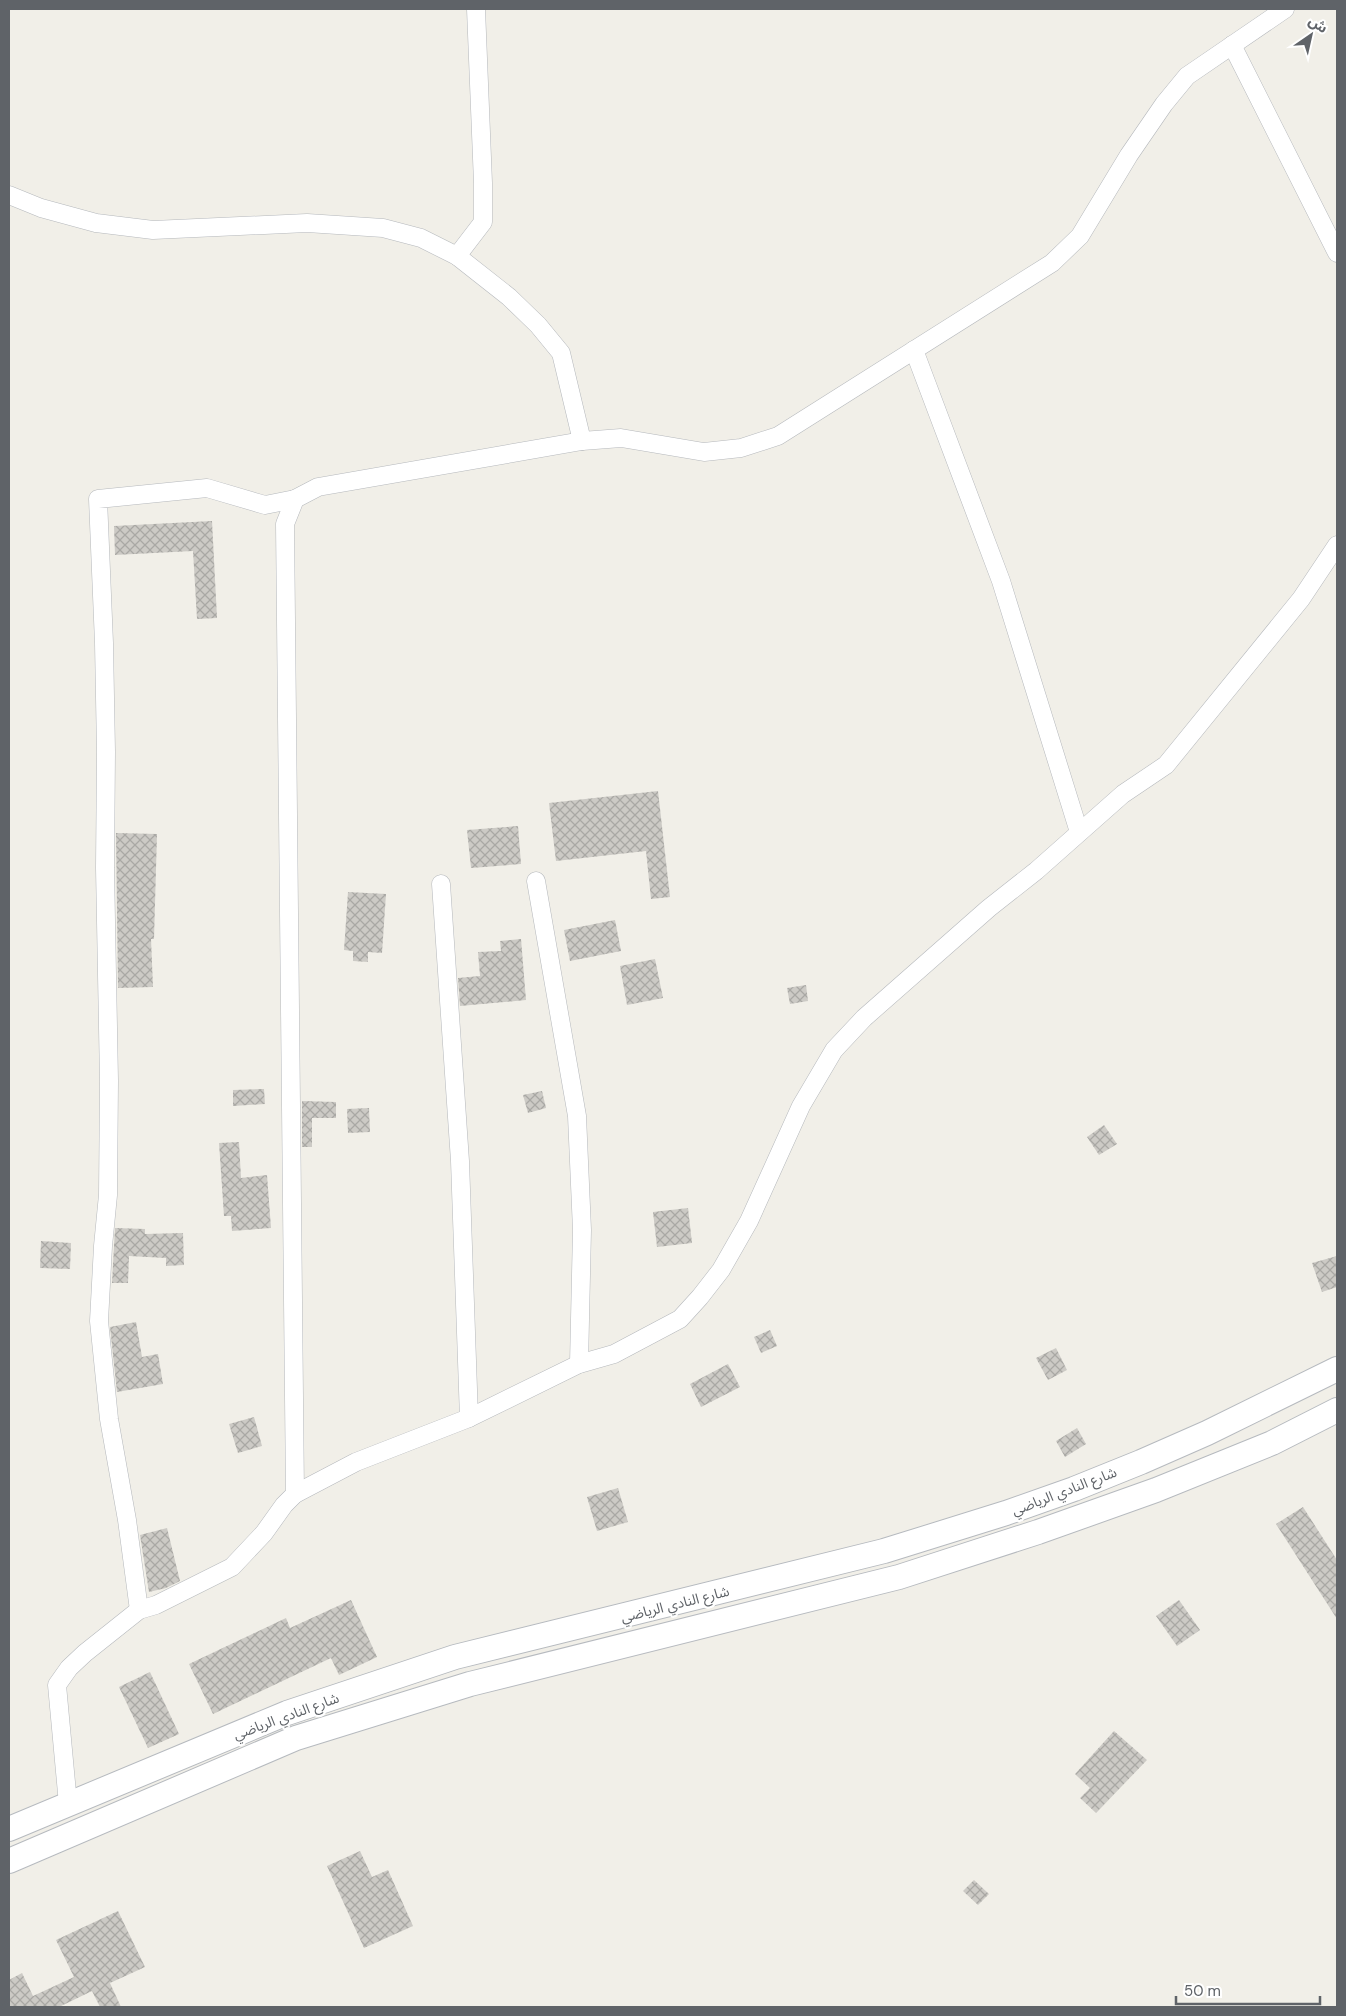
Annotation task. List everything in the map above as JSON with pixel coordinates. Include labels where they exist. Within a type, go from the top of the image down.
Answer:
[{"type":"main road","name":"شارع النادي الرياضي","points":[[9,1830],[287,1713],[455,1658],[884,1551],[1006,1513],[1141,1462],[1207,1433],[1337,1369]]},
{"type":"main road","name":"شارع النادي الرياضي","points":[[9,1861],[296,1738],[470,1684],[899,1577],[1097,1512],[1206,1471],[1272,1443],[1337,1410]]},
{"type":"main road","points":[[512,1644],[518,1672]]},
{"type":"main road","points":[[287,1713],[296,1738]]},
{"type":"street","points":[[457,256],[482,222],[483,183],[476,9]]},
{"type":"street","points":[[139,1610],[127,1520],[110,1419],[99,1321],[108,1195],[109,1082],[105,868],[105,653],[98,499],[207,488],[265,505],[295,498],[318,487],[582,441],[621,438],[704,452],[741,448],[778,436],[1052,263],[1080,236],[1164,104],[1187,76],[1286,9]]},
{"type":"street","points":[[1232,45],[1337,253]]},
{"type":"street","points":[[9,195],[41,208],[96,223],[152,230],[307,223],[383,228],[421,238],[457,256],[509,297],[538,324],[561,353],[582,441]]},
{"type":"street","points":[[914,350],[1001,581],[1079,832]]},
{"type":"street","points":[[295,498],[284,524],[295,1494]]},
{"type":"street","points":[[68,1804],[58,1685],[69,1668],[84,1653],[139,1610],[156,1605],[232,1567],[264,1533],[284,1505],[295,1494],[356,1462],[469,1418],[579,1364],[614,1354],[680,1319],[721,1270],[749,1221],[802,1106],[834,1050],[864,1018],[989,908],[1036,871],[1122,794],[1166,765],[1301,599],[1337,545]]},
{"type":"street","points":[[536,881],[577,1116],[582,1230],[579,1364]]},
{"type":"street","points":[[441,884],[460,1161],[469,1418]]},
{"type":"building","points":[[212,521],[217,618],[197,619],[193,551],[115,555],[114,526]]},
{"type":"building","points":[[658,791],[670,897],[651,899],[646,851],[556,861],[549,803]]},
{"type":"building","points":[[518,826],[521,864],[471,868],[467,830]]},
{"type":"building","points":[[116,833],[157,834],[154,939],[151,939],[153,987],[118,988]]},
{"type":"building","points":[[348,892],[386,894],[382,953],[368,952],[368,962],[353,961],[353,951],[344,950]]},
{"type":"building","points":[[615,920],[621,951],[570,961],[564,930]]},
{"type":"building","points":[[521,939],[526,1000],[460,1006],[458,978],[480,976],[478,952],[501,951],[500,941]]},
{"type":"building","points":[[655,959],[663,998],[627,1005],[620,966]]},
{"type":"building","points":[[806,985],[808,1001],[790,1004],[787,988]]},
{"type":"building","points":[[264,1089],[265,1104],[233,1106],[233,1090]]},
{"type":"building","points":[[542,1091],[546,1108],[528,1113],[523,1095]]},
{"type":"building","points":[[302,1101],[336,1102],[336,1118],[312,1118],[312,1147],[302,1147]]},
{"type":"building","points":[[369,1108],[370,1132],[348,1133],[347,1109]]},
{"type":"building","points":[[1104,1125],[1117,1144],[1099,1155],[1087,1137]]},
{"type":"building","points":[[239,1142],[241,1178],[267,1175],[271,1228],[232,1231],[231,1216],[224,1216],[219,1143]]},
{"type":"building","points":[[688,1208],[692,1243],[657,1247],[653,1212]]},
{"type":"building","points":[[115,1228],[145,1229],[145,1234],[183,1233],[184,1265],[166,1266],[166,1258],[129,1256],[128,1283],[112,1283]]},
{"type":"building","points":[[41,1241],[71,1243],[70,1269],[40,1268]]},
{"type":"building","points":[[1337,1256],[1337,1287],[1322,1292],[1312,1263]]},
{"type":"building","points":[[136,1322],[142,1357],[158,1354],[163,1384],[117,1392],[110,1327]]},
{"type":"building","points":[[770,1330],[777,1346],[761,1353],[754,1337]]},
{"type":"building","points":[[1056,1348],[1067,1370],[1048,1380],[1036,1358]]},
{"type":"building","points":[[728,1364],[740,1387],[701,1407],[690,1384]]},
{"type":"building","points":[[254,1417],[262,1446],[238,1453],[229,1424]]},
{"type":"building","points":[[1077,1428],[1086,1444],[1065,1457],[1056,1441]]},
{"type":"building","points":[[618,1488],[628,1522],[597,1531],[587,1497]]},
{"type":"building","points":[[1303,1507],[1337,1560],[1337,1619],[1276,1524]]},
{"type":"building","points":[[167,1528],[180,1581],[166,1588],[149,1592],[140,1535]]},
{"type":"building","points":[[351,1600],[377,1657],[339,1675],[331,1658],[213,1714],[189,1664],[286,1618],[290,1628]]},
{"type":"building","points":[[1179,1600],[1200,1630],[1177,1646],[1156,1616]]},
{"type":"building","points":[[150,1672],[179,1734],[148,1748],[119,1687]]},
{"type":"building","points":[[1114,1731],[1147,1760],[1096,1813],[1080,1798],[1090,1788],[1075,1774]]},
{"type":"building","points":[[360,1851],[372,1877],[388,1870],[413,1926],[364,1948],[327,1866]]},
{"type":"building","points":[[974,1880],[989,1894],[978,1905],[963,1891]]},
{"type":"building","points":[[118,1911],[145,1967],[110,1983],[121,2007],[100,2007],[92,1991],[59,2007],[9,2007],[9,1980],[22,1973],[33,1996],[74,1977],[56,1940]]}]
